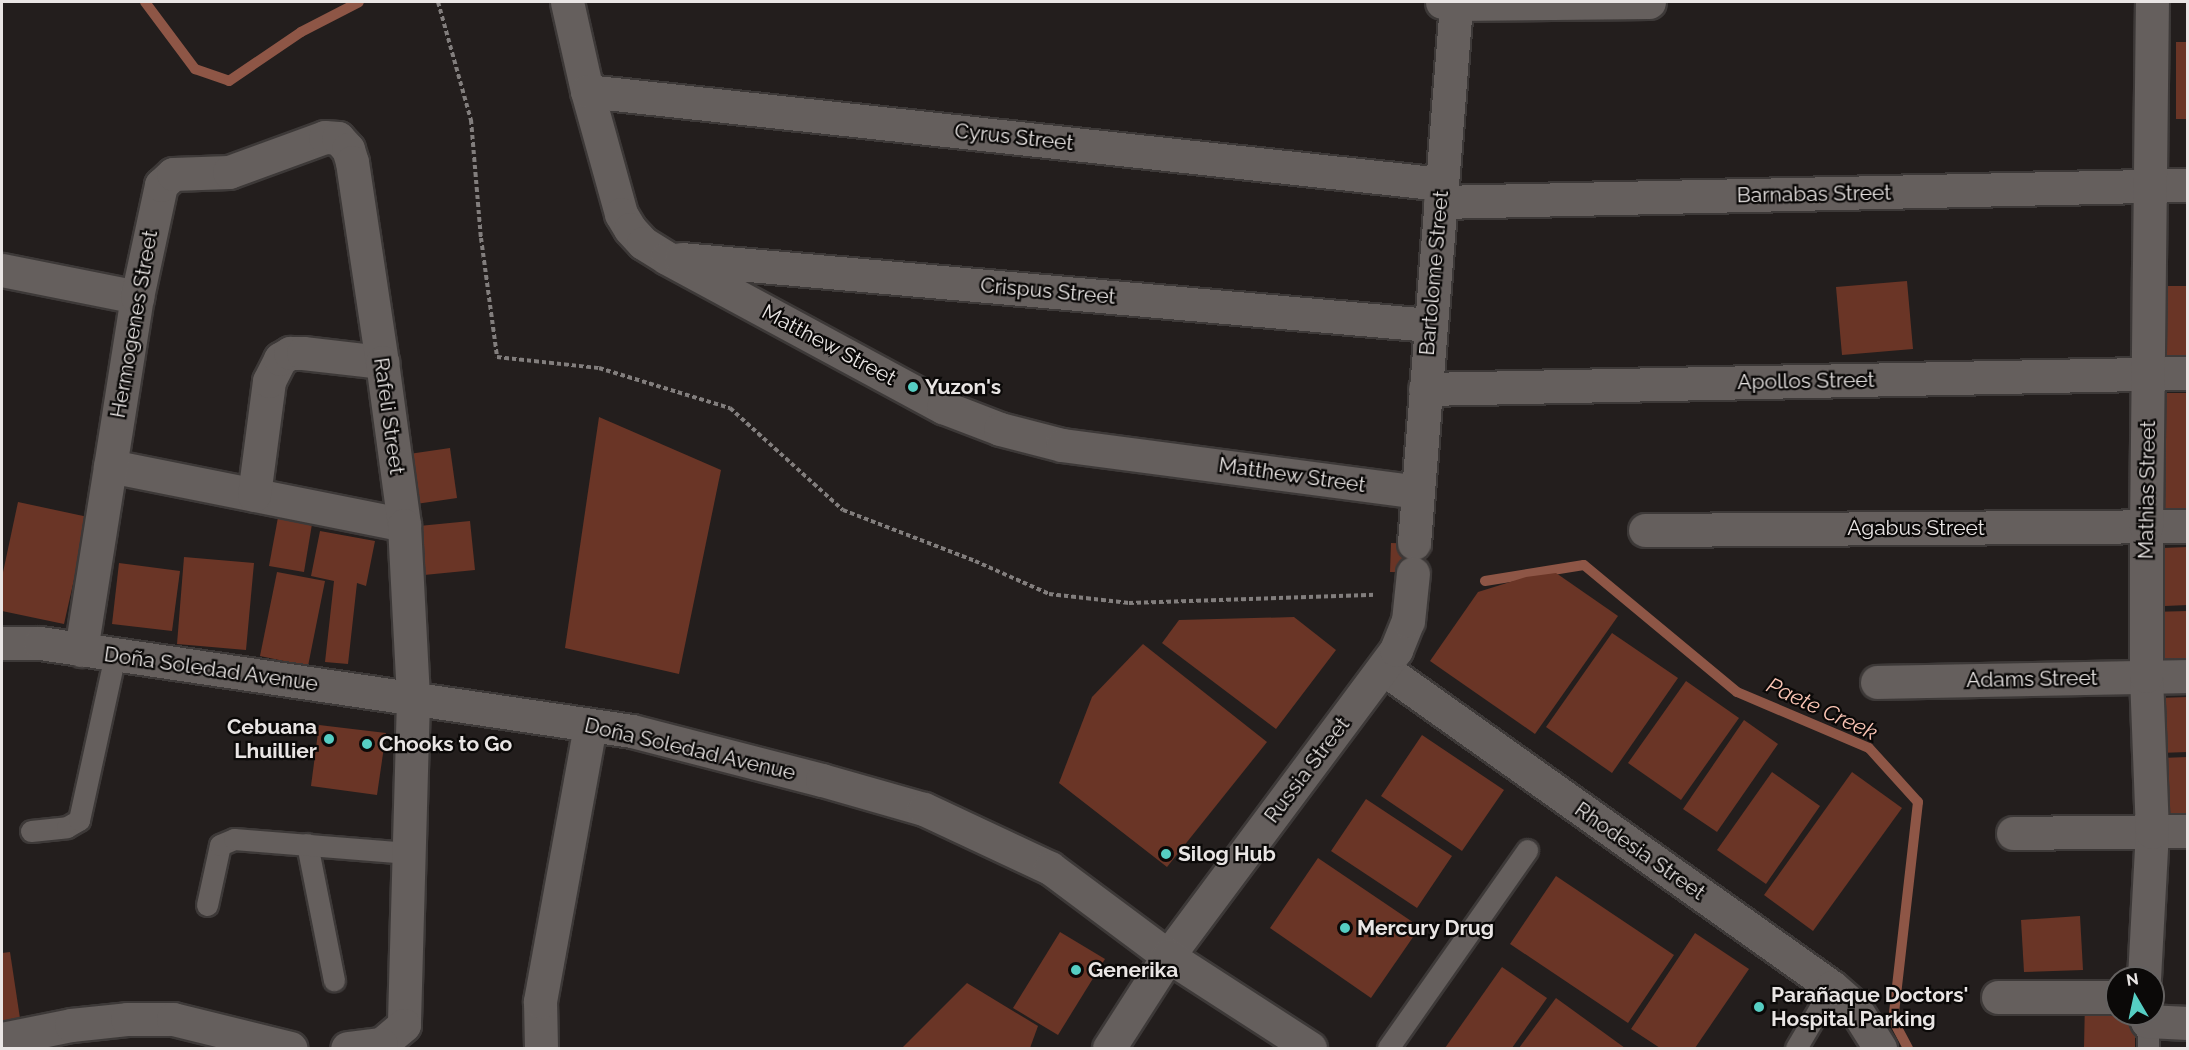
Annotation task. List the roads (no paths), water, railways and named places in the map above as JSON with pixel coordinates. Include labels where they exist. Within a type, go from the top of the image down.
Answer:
[{"type":"street","name":"Matthew Street","points":[[567,2],[587,91],[621,214],[630,230],[643,243],[667,258],[943,407],[1000,429],[1062,445],[1417,492]]},
{"type":"street","points":[[1449,3],[1648,2]]},
{"type":"street","name":"Mathias Street","points":[[2146,966],[2152,832],[2146,676],[2145,527],[2149,374],[2152,2]]},
{"type":"street","name":"Bartolome Street","points":[[1384,669],[1396,650],[1408,621],[1429,325],[1441,193],[1449,3]]},
{"type":"street","name":"Cyrus Street","points":[[587,91],[1441,193]]},
{"type":"street","name":"Hermogenes Street","points":[[81,650],[137,297],[157,194],[166,178],[182,173],[229,172],[324,137],[338,138]]},
{"type":"street","name":"Rafeli Street","points":[[338,138],[348,149],[352,162],[404,525],[413,699],[404,1025],[381,1044],[347,1048]]},
{"type":"street","name":"Barnabas Street","points":[[1441,193],[2187,185]]},
{"type":"street","name":"Crispus Street","points":[[667,258],[1429,325]]},
{"type":"street","points":[[2,270],[137,297]]},
{"type":"street","points":[[254,495],[268,381],[280,359],[290,353],[303,353],[382,362]]},
{"type":"street","name":"Apollos Street","points":[[1425,389],[2187,373]]},
{"type":"street","points":[[110,466],[404,525]]},
{"type":"street","name":"Agabus Street","points":[[1645,530],[2187,526]]},
{"type":"street","name":"Doña Soledad Avenue","points":[[2,643],[40,643],[632,731],[924,809],[1050,868],[1168,956],[1310,1048]]},
{"type":"street","name":"Russia Street","points":[[1109,1048],[1168,956],[1384,669]]},
{"type":"street","name":"Rhodesia Street","points":[[1384,669],[1832,987],[1853,1005],[1880,1048]]},
{"type":"street","name":"Adams Street","points":[[1877,682],[2187,676]]},
{"type":"street","points":[[541,1048],[540,1001],[590,725]]},
{"type":"street","points":[[2013,833],[2187,831]]},
{"type":"street","points":[[1998,997],[2105,997]]},
{"type":"street","points":[[2,1039],[71,1025],[127,1019],[173,1019],[290,1048]]},
{"type":"street","points":[[2146,1028],[2187,1023]]},
{"type":"lane","points":[[31,831],[67,827],[79,820],[115,655]]},
{"type":"lane","points":[[207,905],[220,845],[234,839],[408,853]]},
{"type":"lane","points":[[307,844],[334,980]]},
{"type":"lane","points":[[1388,1048],[1527,850]]},
{"type":"lane","points":[[1796,1048],[1832,987]]},
{"type":"waterway","name":"Paete Creek","points":[[145,2],[195,69],[229,81],[301,32],[359,2]]},
{"type":"waterway","name":"Paete Creek","points":[[1485,581],[1584,565],[1737,692],[1869,748],[1918,802],[1893,1020],[1908,1048]]},
{"type":"place","name":"Yuzon's","points":[[913,387]]},
{"type":"place","name":"Cebuana Lhuillier","points":[[329,739]]},
{"type":"place","name":"Chooks to Go","points":[[367,744]]},
{"type":"place","name":"Silog Hub","points":[[1166,854]]},
{"type":"place","name":"Mercury Drug","points":[[1345,928]]},
{"type":"place","name":"Generika","points":[[1076,970]]},
{"type":"place","name":"Parañaque Doctors' Hospital Parking","points":[[1759,1007]]}]
